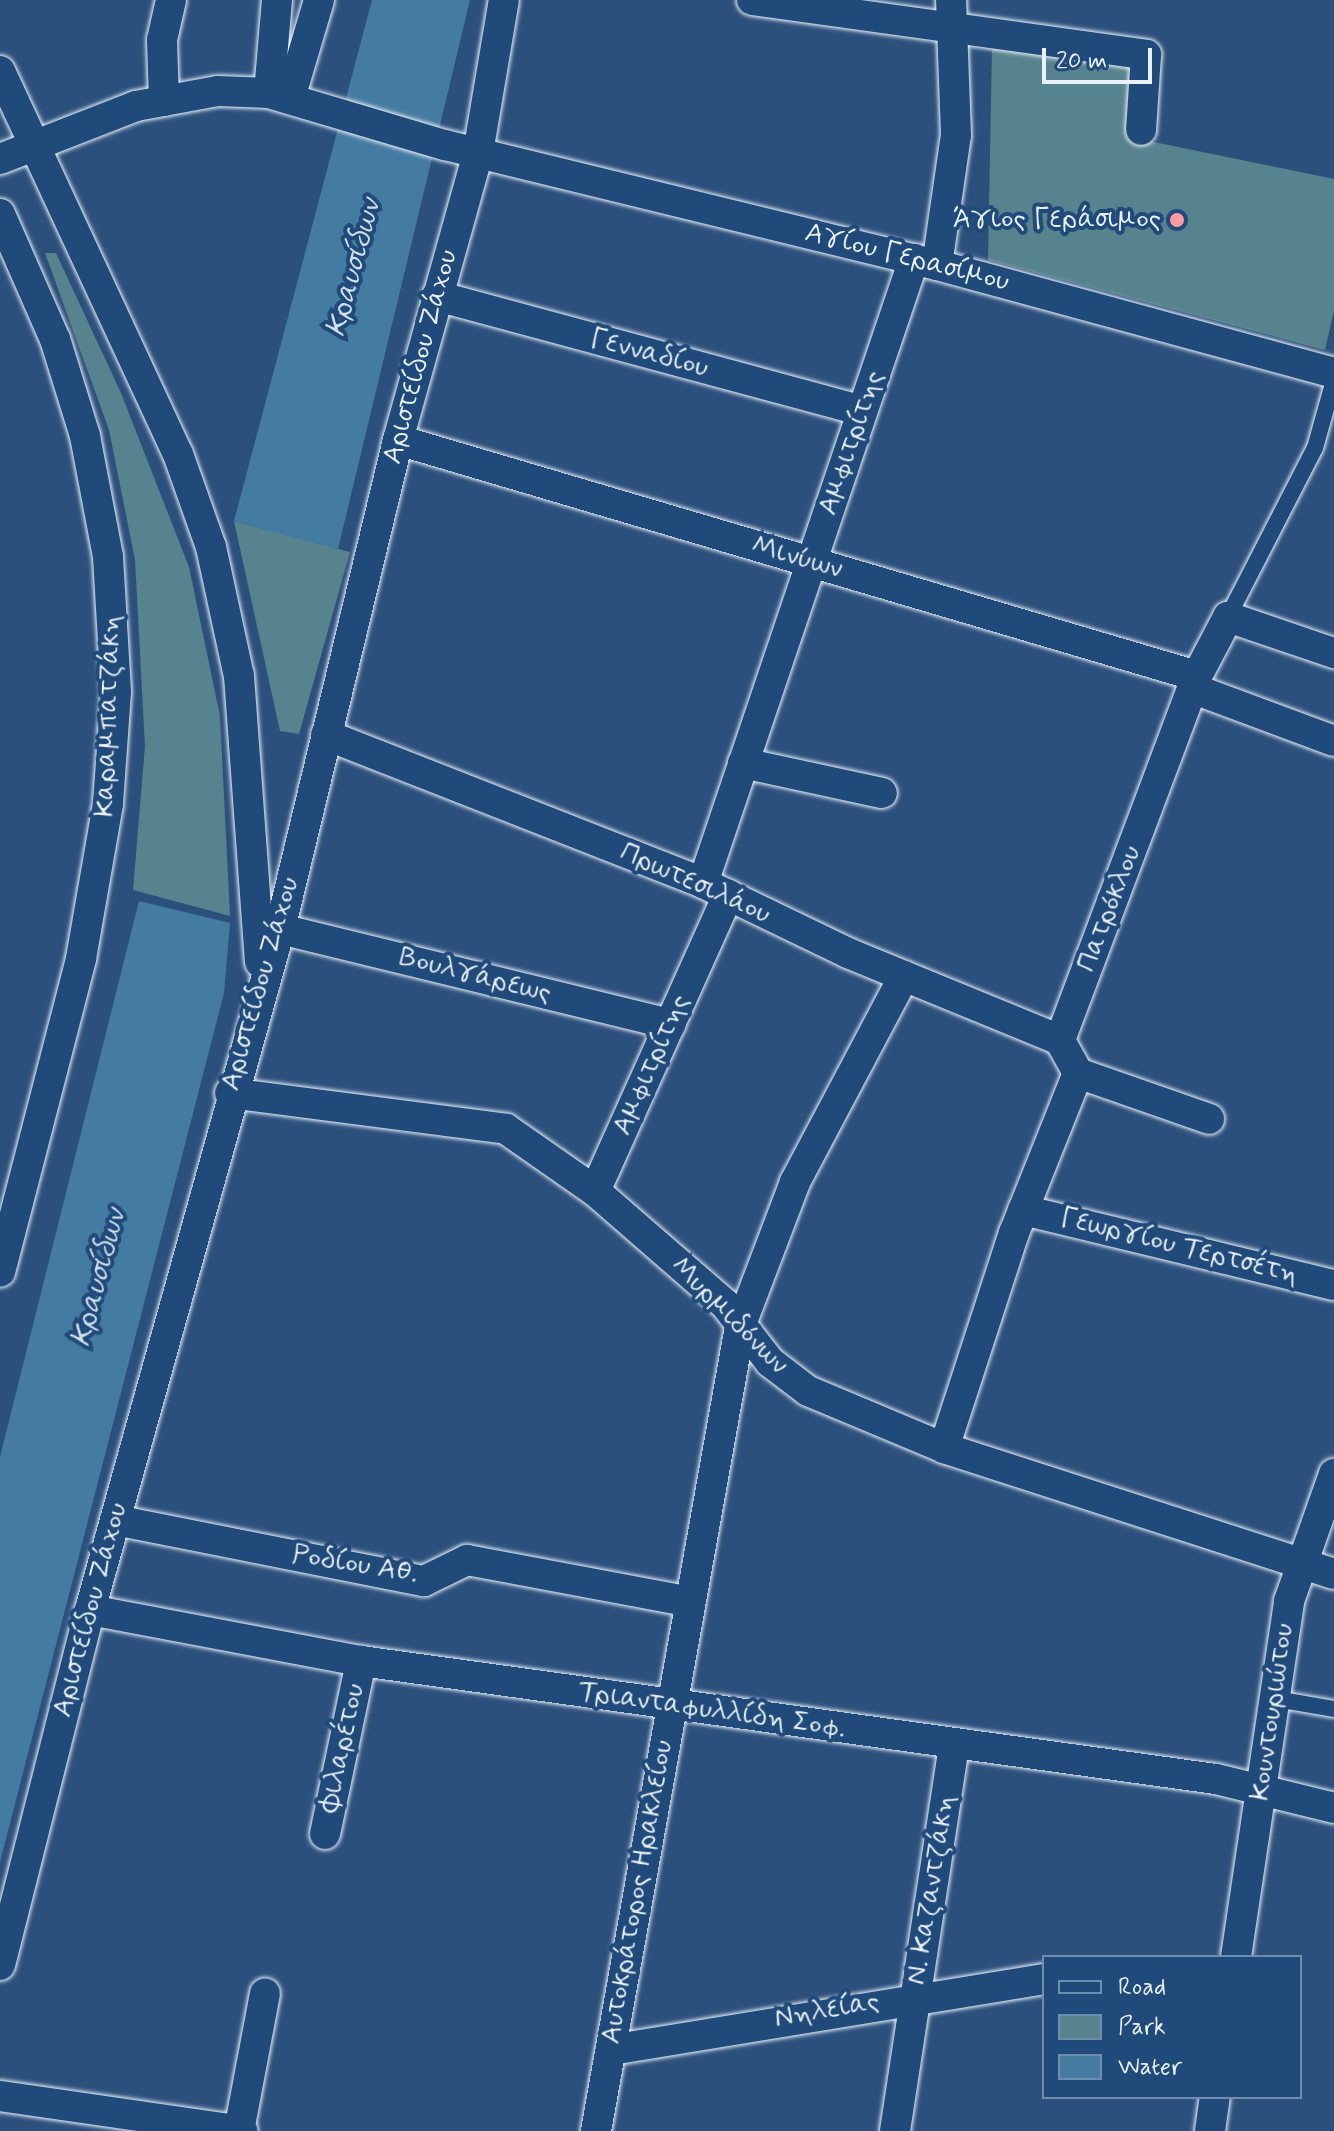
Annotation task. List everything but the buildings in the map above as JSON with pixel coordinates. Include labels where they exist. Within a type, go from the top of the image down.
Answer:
[{"type":"street","points":[[164,101],[162,40],[171,0]]},
{"type":"street","points":[[277,0],[279,95]]},
{"type":"street","points":[[279,95],[319,0]]},
{"type":"street","name":"Αριστείδου Ζάχου","points":[[0,1965],[90,1610],[230,1093],[280,929],[398,440],[478,153],[504,0]]},
{"type":"street","points":[[752,0],[951,14],[1146,55],[1141,130]]},
{"type":"street","name":"Αμφιτρίτης","points":[[595,1191],[671,1024],[715,889],[743,763],[862,411],[926,262],[956,135],[951,14]]},
{"type":"street","points":[[0,71],[178,454],[222,585],[239,676],[255,846],[261,954],[252,1019]]},
{"type":"street","name":"Αγίου Γερασίμου","points":[[0,159],[36,143],[164,101],[218,91],[279,95],[445,145],[926,262],[1334,373]]},
{"type":"street","name":"Καραμπατζάκη","points":[[0,214],[55,339],[85,436],[108,557],[116,692],[108,804],[81,959],[0,1272]]},
{"type":"street","name":"Γενναδίου","points":[[437,296],[862,411]]},
{"type":"street","name":"Μινύων","points":[[398,440],[811,562],[1195,683],[1334,741]]},
{"type":"street","points":[[1228,617],[1334,653]]},
{"type":"street","name":"Πατρόκλου","points":[[1060,1040],[1195,683],[1228,617]]},
{"type":"street","name":"Πρωτεσιλάου","points":[[326,735],[715,889],[904,976],[1060,1040]]},
{"type":"street","points":[[743,763],[882,793]]},
{"type":"street","name":"Βουλγάρεως","points":[[280,929],[671,1024]]},
{"type":"street","name":"Αυτοκράτορος Ηρακλείου","points":[[596,2131],[687,1601],[740,1327],[795,1182],[904,976]]},
{"type":"street","points":[[1060,1040],[1078,1073],[1209,1119]]},
{"type":"street","points":[[944,1448],[1023,1210],[1078,1073]]},
{"type":"street","name":"Μυρμιδόνων","points":[[230,1093],[506,1129],[595,1191],[725,1304],[740,1327],[808,1391],[944,1448],[1334,1574]]},
{"type":"street","name":"Γεωργίου Τερτσέτη","points":[[1023,1210],[1334,1285]]},
{"type":"street","name":"Κουντουριώτου","points":[[1232,1955],[1299,1562],[1334,1474]]},
{"type":"street","name":"Ροδίου Αθ.","points":[[115,1520],[424,1581],[467,1560],[687,1601]]},
{"type":"street","name":"Τριανταφυλλίδη Σοφ.","points":[[90,1610],[361,1661],[1262,1789],[1334,1808]]},
{"type":"street","name":"Φιλαρέτου","points":[[325,1834],[361,1661]]},
{"type":"street","name":"Ν. Καζαντζάκη","points":[[895,2131],[954,1744]]},
{"type":"street","name":"Νηλείας","points":[[611,2050],[916,1996],[1042,1979]]},
{"type":"street","points":[[0,2096],[240,2131],[265,1993]]},
{"type":"street","points":[[1210,2131],[1215,2099]]},
{"type":"lane","name":"Πατρόκλου","points":[[1228,617],[1310,460],[1334,380]]},
{"type":"lane","points":[[1276,1699],[1334,1709]]},
{"type":"green space","points":[[992,47],[1157,64],[1149,141],[1334,179],[1334,310],[1325,350],[988,260]]},
{"type":"green space","points":[[45,253],[56,253],[121,393],[189,567],[220,716],[230,916],[133,890],[145,746],[135,560],[109,430]]},
{"type":"green space","points":[[234,521],[350,552],[299,734],[280,731]]},
{"type":"water","name":"Κραυσίδων","points":[[372,0],[470,0],[338,549],[234,521]]},
{"type":"water","name":"Κραυσίδων","points":[[139,901],[230,923],[224,993],[0,1862],[0,1457]]},
{"type":"place","name":"Άγιος Γεράσιμος","points":[[1177,220]]}]
